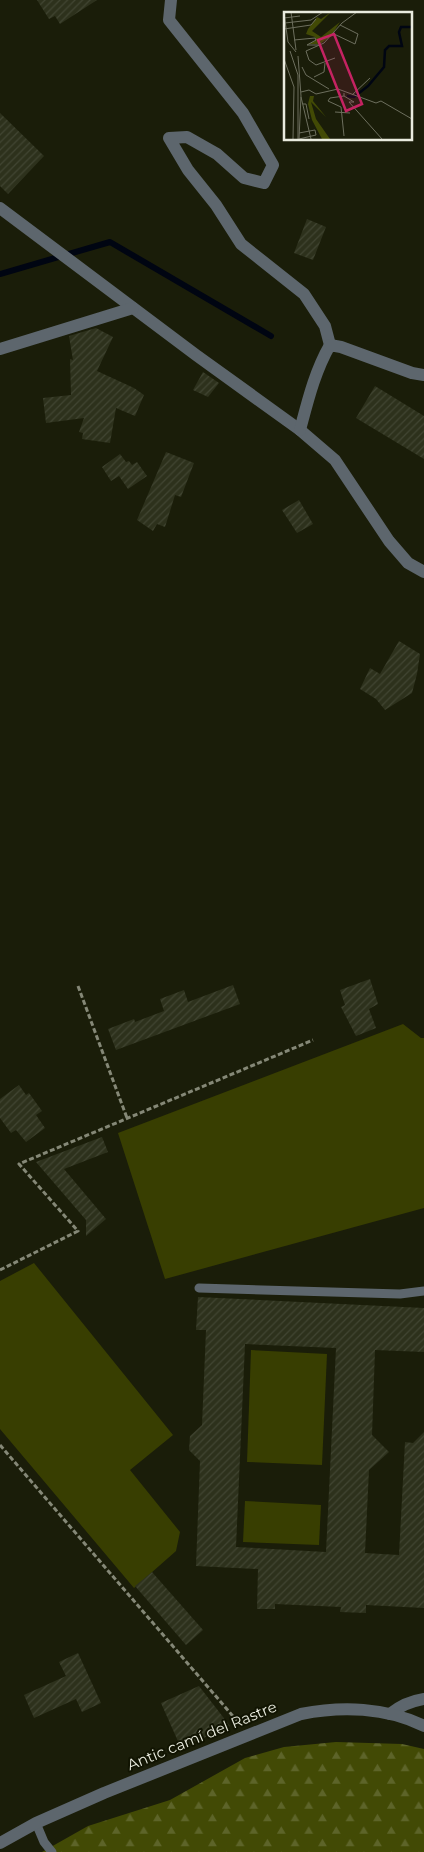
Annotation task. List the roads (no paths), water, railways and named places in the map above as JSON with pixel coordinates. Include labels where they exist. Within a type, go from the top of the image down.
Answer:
[{"type":"street","points":[[171,0],[168,20],[243,113],[274,165],[264,183],[244,178],[217,154],[188,136],[169,138],[188,170],[216,205],[241,244],[304,294],[325,326],[330,345],[320,362],[300,430]]},
{"type":"street","points":[[0,208],[300,430],[335,460],[389,541],[408,563],[424,572]]},
{"type":"street","points":[[0,349],[133,308]]},
{"type":"street","points":[[330,345],[341,347],[412,373],[424,375]]},
{"type":"street","points":[[390,1714],[414,1701],[424,1700]]},
{"type":"street","name":"Antic camí del Rastre","points":[[0,1843],[36,1822],[301,1714],[321,1710],[358,1710],[390,1714],[410,1719],[424,1726]]},
{"type":"lane","points":[[199,1288],[391,1294],[424,1292]]},
{"type":"lane","points":[[36,1822],[44,1842],[52,1852]]},
{"type":"waterway","points":[[0,274],[110,242],[271,336]]}]
